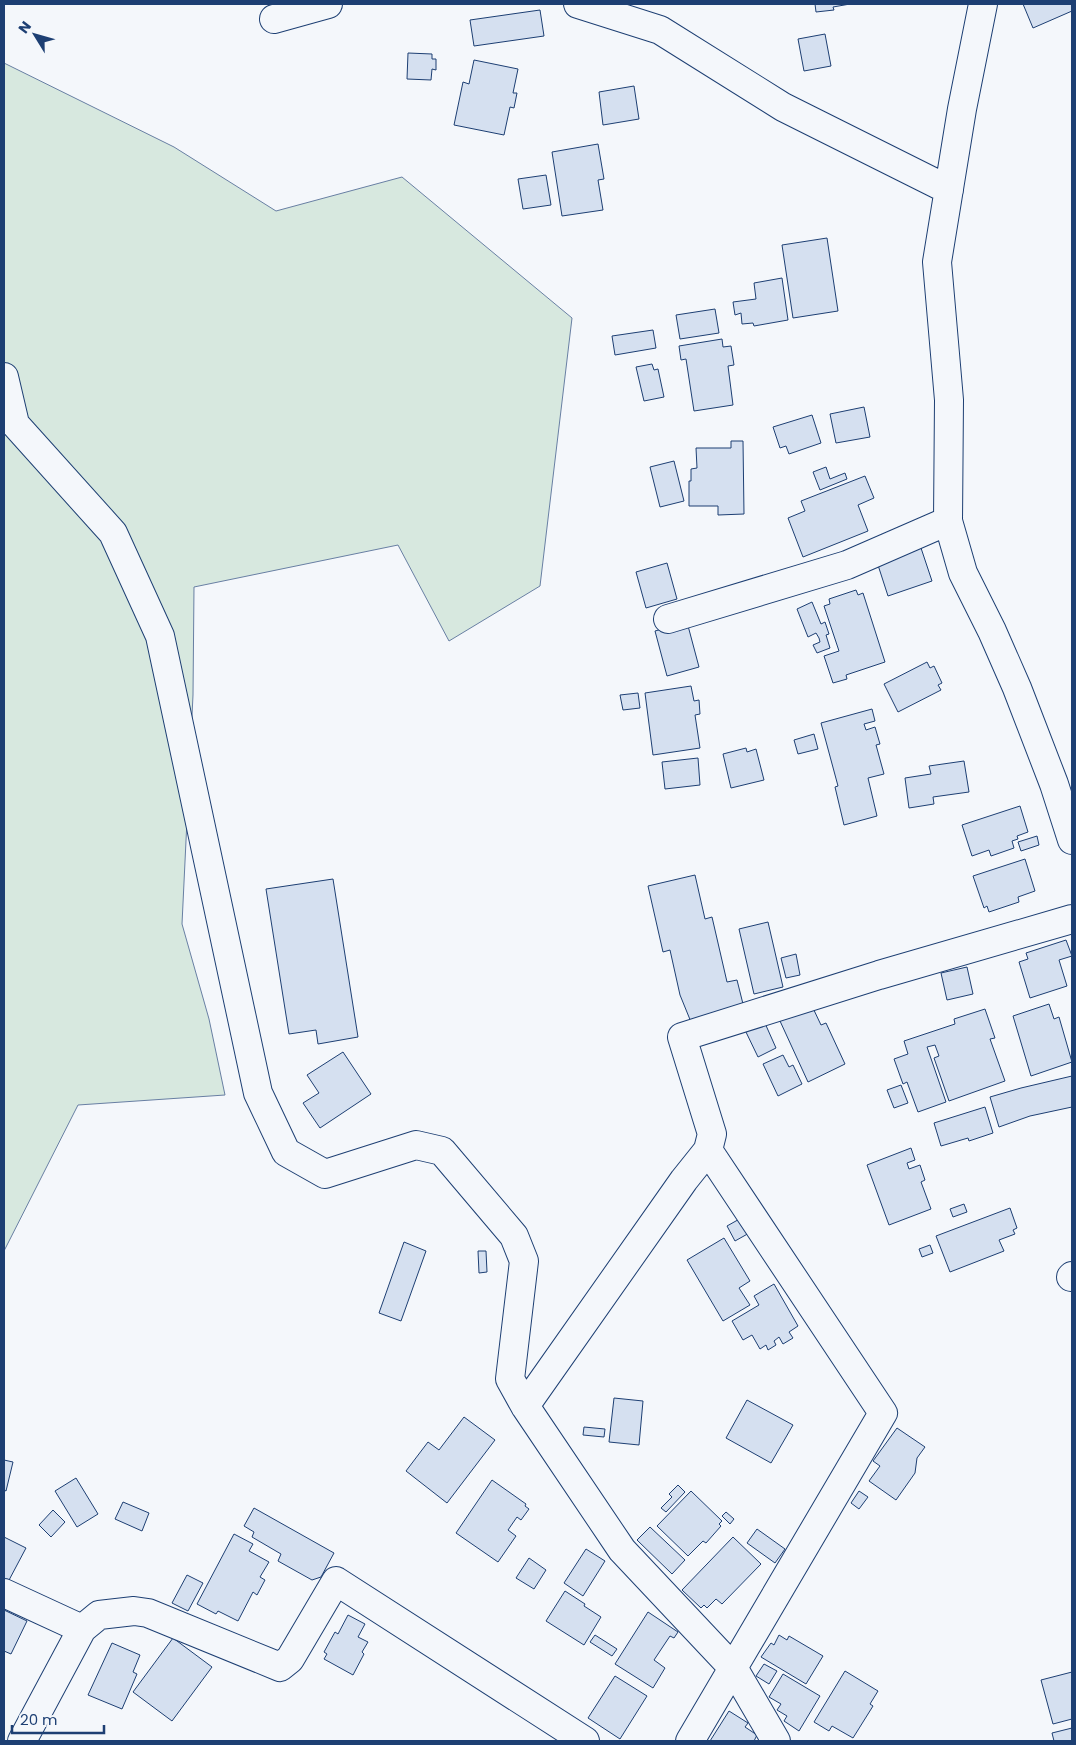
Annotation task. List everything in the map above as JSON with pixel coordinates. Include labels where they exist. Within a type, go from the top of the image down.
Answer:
[{"type":"street","points":[[274,19],[328,4]]},
{"type":"street","points":[[578,4],[660,30],[783,107],[949,190]]},
{"type":"street","points":[[983,4],[962,109],[937,262],[949,400],[948,521],[963,573],[992,631],[1017,688],[1054,784],[1072,840]]},
{"type":"street","points":[[4,376],[10,425],[113,532],[160,636],[258,1092],[286,1152],[325,1174],[416,1145],[442,1151],[514,1236],[524,1261],[510,1379],[622,1550],[734,1669],[776,1741]]},
{"type":"street","points":[[668,619],[847,565],[948,521]]},
{"type":"street","points":[[526,1406],[684,1180],[708,1150],[712,1134],[682,1037],[879,975],[1072,919]]},
{"type":"street","points":[[690,1741],[883,1413],[708,1150]]},
{"type":"street","points":[[22,1741],[82,1629],[99,1615],[134,1611],[148,1613],[280,1667],[290,1659],[336,1581],[585,1741]]},
{"type":"street","points":[[4,1593],[82,1629]]},
{"type":"shaded area","points":[[4,63],[174,147],[276,211],[402,177],[572,318],[540,586],[449,641],[398,545],[194,587],[193,695],[182,924],[209,1019],[225,1095],[78,1105],[4,1251]]},
{"type":"building","points":[[815,4],[850,4],[833,7],[834,10],[816,12]]},
{"type":"building","points":[[1023,4],[1072,4],[1072,11],[1033,28]]},
{"type":"building","points":[[540,10],[544,36],[474,46],[470,20]]},
{"type":"building","points":[[825,34],[831,66],[804,71],[798,39]]},
{"type":"building","points":[[408,53],[432,54],[432,59],[436,59],[436,70],[432,69],[431,80],[407,79]]},
{"type":"building","points":[[474,60],[518,69],[513,93],[517,93],[514,108],[510,107],[504,135],[454,125],[463,82],[469,84]]},
{"type":"building","points":[[634,86],[639,119],[603,125],[599,92]]},
{"type":"building","points":[[598,144],[604,179],[598,180],[603,210],[562,216],[552,152]]},
{"type":"building","points":[[546,175],[551,205],[523,209],[518,179]]},
{"type":"building","points":[[827,238],[838,311],[793,318],[782,245]]},
{"type":"building","points":[[782,278],[788,320],[754,326],[753,323],[742,324],[741,313],[735,315],[733,302],[756,299],[754,283]]},
{"type":"building","points":[[715,309],[719,333],[680,339],[676,315]]},
{"type":"building","points":[[653,330],[656,348],[615,355],[612,336]]},
{"type":"building","points":[[722,339],[723,347],[731,346],[734,365],[728,366],[733,405],[694,411],[686,359],[681,360],[679,346]]},
{"type":"building","points":[[652,364],[654,370],[658,369],[664,397],[644,401],[636,367]]},
{"type":"building","points":[[864,407],[870,437],[836,443],[830,414]]},
{"type":"building","points":[[812,415],[821,443],[789,454],[786,446],[780,448],[773,427]]},
{"type":"building","points":[[731,441],[743,441],[744,514],[718,515],[718,506],[689,506],[691,469],[697,468],[696,448],[731,448]]},
{"type":"building","points":[[674,461],[684,501],[660,507],[650,467]]},
{"type":"building","points":[[826,467],[830,479],[845,473],[847,479],[820,490],[813,472]]},
{"type":"building","points":[[865,476],[874,498],[858,505],[868,531],[803,557],[788,518],[805,511],[801,501]]},
{"type":"building","points":[[921,548],[932,581],[888,596],[877,562]]},
{"type":"building","points":[[667,563],[677,599],[646,608],[636,572]]},
{"type":"building","points":[[856,590],[858,595],[863,593],[885,662],[846,675],[847,679],[833,683],[824,656],[839,651],[824,606],[830,604],[829,599]]},
{"type":"building","points":[[812,602],[821,624],[825,622],[829,634],[826,635],[830,648],[817,653],[813,645],[820,642],[819,638],[816,633],[808,637],[797,609]]},
{"type":"building","points":[[687,622],[699,667],[667,676],[655,631]]},
{"type":"building","points":[[927,662],[930,668],[934,666],[942,683],[938,685],[941,690],[898,712],[884,684]]},
{"type":"building","points":[[691,686],[694,701],[699,700],[700,714],[695,715],[700,748],[653,755],[645,693]]},
{"type":"building","points":[[638,693],[640,708],[623,710],[620,695]]},
{"type":"building","points":[[872,709],[875,721],[864,724],[866,730],[875,727],[880,744],[876,745],[884,774],[868,778],[877,816],[844,825],[835,787],[838,786],[821,723]]},
{"type":"building","points":[[814,734],[818,749],[798,754],[794,740]]},
{"type":"building","points":[[746,748],[747,752],[756,749],[764,780],[731,788],[723,754]]},
{"type":"building","points":[[698,758],[700,785],[665,789],[662,762]]},
{"type":"building","points":[[964,761],[969,792],[933,797],[934,804],[909,808],[905,778],[931,774],[929,766]]},
{"type":"building","points":[[1020,806],[1028,832],[1017,836],[1018,839],[1012,841],[1014,848],[991,856],[989,850],[972,856],[962,825]]},
{"type":"building","points":[[1037,836],[1039,845],[1021,851],[1018,842]]},
{"type":"building","points":[[1025,859],[1035,891],[1018,897],[1019,902],[989,912],[987,906],[984,908],[973,876]]},
{"type":"building","points":[[695,875],[705,919],[712,917],[727,982],[737,980],[743,1004],[691,1022],[680,995],[670,950],[663,952],[648,886]]},
{"type":"building","points":[[333,879],[358,1037],[318,1044],[316,1030],[289,1034],[266,889]]},
{"type":"building","points":[[768,922],[783,987],[754,994],[739,929]]},
{"type":"building","points":[[1066,940],[1072,956],[1059,960],[1067,986],[1030,998],[1019,962],[1028,959],[1026,953]]},
{"type":"building","points":[[796,954],[800,975],[786,978],[781,958]]},
{"type":"building","points":[[967,967],[973,994],[947,1000],[941,973]]},
{"type":"building","points":[[1049,1004],[1054,1019],[1059,1017],[1072,1062],[1031,1076],[1013,1016]]},
{"type":"building","points":[[812,1006],[821,1025],[826,1023],[845,1064],[808,1082],[780,1021]]},
{"type":"building","points":[[985,1009],[995,1038],[990,1039],[1005,1081],[949,1101],[934,1058],[939,1056],[935,1045],[927,1047],[946,1102],[918,1112],[907,1082],[903,1084],[894,1059],[908,1054],[904,1041],[955,1024],[954,1019]]},
{"type":"building","points":[[764,1021],[776,1048],[758,1057],[745,1030]]},
{"type":"building","points":[[343,1052],[371,1094],[320,1128],[303,1103],[319,1093],[307,1075]]},
{"type":"building","points":[[783,1055],[789,1067],[793,1065],[802,1084],[778,1096],[763,1064]]},
{"type":"building","points":[[1072,1076],[1072,1107],[1030,1116],[999,1127],[990,1097]]},
{"type":"building","points":[[901,1085],[908,1103],[894,1108],[887,1090]]},
{"type":"building","points":[[985,1107],[993,1133],[969,1141],[968,1138],[941,1146],[934,1123]]},
{"type":"building","points":[[911,1148],[915,1160],[907,1163],[909,1169],[920,1165],[925,1180],[921,1182],[931,1209],[889,1225],[867,1165]]},
{"type":"building","points":[[964,1204],[967,1212],[953,1217],[950,1209]]},
{"type":"building","points":[[1010,1208],[1017,1228],[1013,1230],[1015,1234],[999,1240],[1004,1251],[950,1272],[936,1236]]},
{"type":"building","points":[[743,1217],[751,1232],[735,1241],[727,1226]]},
{"type":"building","points":[[724,1238],[750,1281],[739,1288],[750,1305],[723,1321],[687,1260]]},
{"type":"building","points":[[404,1242],[426,1251],[401,1321],[379,1313]]},
{"type":"building","points":[[930,1245],[933,1253],[922,1257],[919,1249]]},
{"type":"building","points":[[478,1251],[486,1251],[487,1272],[479,1273]]},
{"type":"building","points":[[774,1284],[798,1326],[789,1332],[793,1338],[783,1344],[779,1337],[774,1341],[776,1345],[768,1350],[766,1345],[760,1349],[752,1335],[743,1340],[732,1321],[759,1305],[754,1296]]},
{"type":"building","points":[[614,1398],[643,1401],[639,1445],[609,1442]]},
{"type":"building","points":[[747,1400],[793,1425],[771,1463],[726,1438]]},
{"type":"building","points":[[464,1417],[495,1440],[447,1503],[406,1471],[428,1442],[439,1450]]},
{"type":"building","points":[[584,1427],[605,1429],[604,1437],[583,1435]]},
{"type":"building","points":[[897,1428],[925,1447],[917,1458],[915,1473],[896,1500],[869,1481],[880,1466],[873,1461]]},
{"type":"building","points":[[4,1460],[13,1462],[6,1491],[4,1490]]},
{"type":"building","points":[[76,1478],[98,1514],[77,1527],[55,1491]]},
{"type":"building","points":[[492,1480],[526,1504],[525,1506],[529,1509],[521,1520],[517,1517],[508,1530],[516,1536],[498,1562],[456,1533]]},
{"type":"building","points":[[678,1485],[685,1492],[666,1512],[661,1508],[672,1497],[669,1494]]},
{"type":"building","points":[[691,1491],[722,1521],[719,1524],[721,1526],[706,1543],[703,1541],[688,1556],[657,1526]]},
{"type":"building","points":[[859,1491],[868,1497],[859,1509],[851,1503]]},
{"type":"building","points":[[123,1502],[149,1513],[142,1531],[115,1519]]},
{"type":"building","points":[[254,1508],[334,1553],[321,1577],[312,1580],[278,1561],[281,1554],[252,1537],[254,1532],[244,1526]]},
{"type":"building","points":[[53,1510],[65,1522],[51,1537],[39,1525]]},
{"type":"building","points":[[726,1512],[734,1519],[730,1524],[722,1516]]},
{"type":"building","points":[[650,1527],[685,1560],[672,1574],[637,1540]]},
{"type":"building","points":[[757,1529],[785,1549],[775,1563],[747,1543]]},
{"type":"building","points":[[234,1534],[253,1544],[249,1551],[269,1562],[260,1577],[265,1580],[257,1595],[253,1592],[238,1621],[218,1611],[216,1614],[197,1604]]},
{"type":"building","points":[[4,1537],[26,1548],[8,1582],[4,1580]]},
{"type":"building","points":[[733,1537],[761,1564],[722,1604],[716,1599],[707,1608],[704,1605],[701,1608],[682,1590]]},
{"type":"building","points":[[586,1549],[605,1561],[583,1596],[564,1583]]},
{"type":"building","points":[[529,1558],[546,1570],[534,1589],[516,1578]]},
{"type":"building","points":[[187,1575],[203,1583],[188,1611],[172,1603]]},
{"type":"building","points":[[565,1591],[601,1617],[584,1645],[546,1621]]},
{"type":"building","points":[[4,1610],[27,1621],[11,1654],[4,1651]]},
{"type":"building","points":[[648,1612],[678,1632],[674,1638],[670,1636],[654,1660],[665,1668],[653,1688],[615,1664]]},
{"type":"building","points":[[348,1615],[365,1624],[358,1637],[368,1642],[353,1675],[324,1659],[327,1654],[324,1652],[335,1632],[338,1634]]},
{"type":"building","points":[[595,1635],[617,1649],[612,1656],[590,1642]]},
{"type":"building","points":[[779,1635],[787,1640],[789,1636],[823,1656],[806,1684],[761,1657],[771,1643],[774,1645]]},
{"type":"building","points":[[173,1638],[212,1667],[172,1721],[133,1692]]},
{"type":"building","points":[[112,1643],[140,1655],[133,1672],[137,1674],[122,1709],[88,1695]]},
{"type":"building","points":[[764,1664],[777,1671],[769,1684],[756,1676]]},
{"type":"building","points":[[845,1671],[878,1691],[870,1704],[873,1706],[853,1738],[832,1726],[829,1731],[814,1722]]},
{"type":"building","points":[[1072,1672],[1072,1719],[1053,1724],[1041,1680]]},
{"type":"building","points":[[783,1674],[820,1696],[799,1731],[784,1721],[787,1716],[777,1710],[781,1704],[769,1697]]},
{"type":"building","points":[[615,1676],[647,1696],[620,1739],[588,1718]]},
{"type":"building","points":[[729,1711],[748,1723],[745,1727],[757,1735],[754,1741],[710,1741]]},
{"type":"building","points":[[1072,1728],[1072,1741],[1054,1741],[1052,1733]]}]
